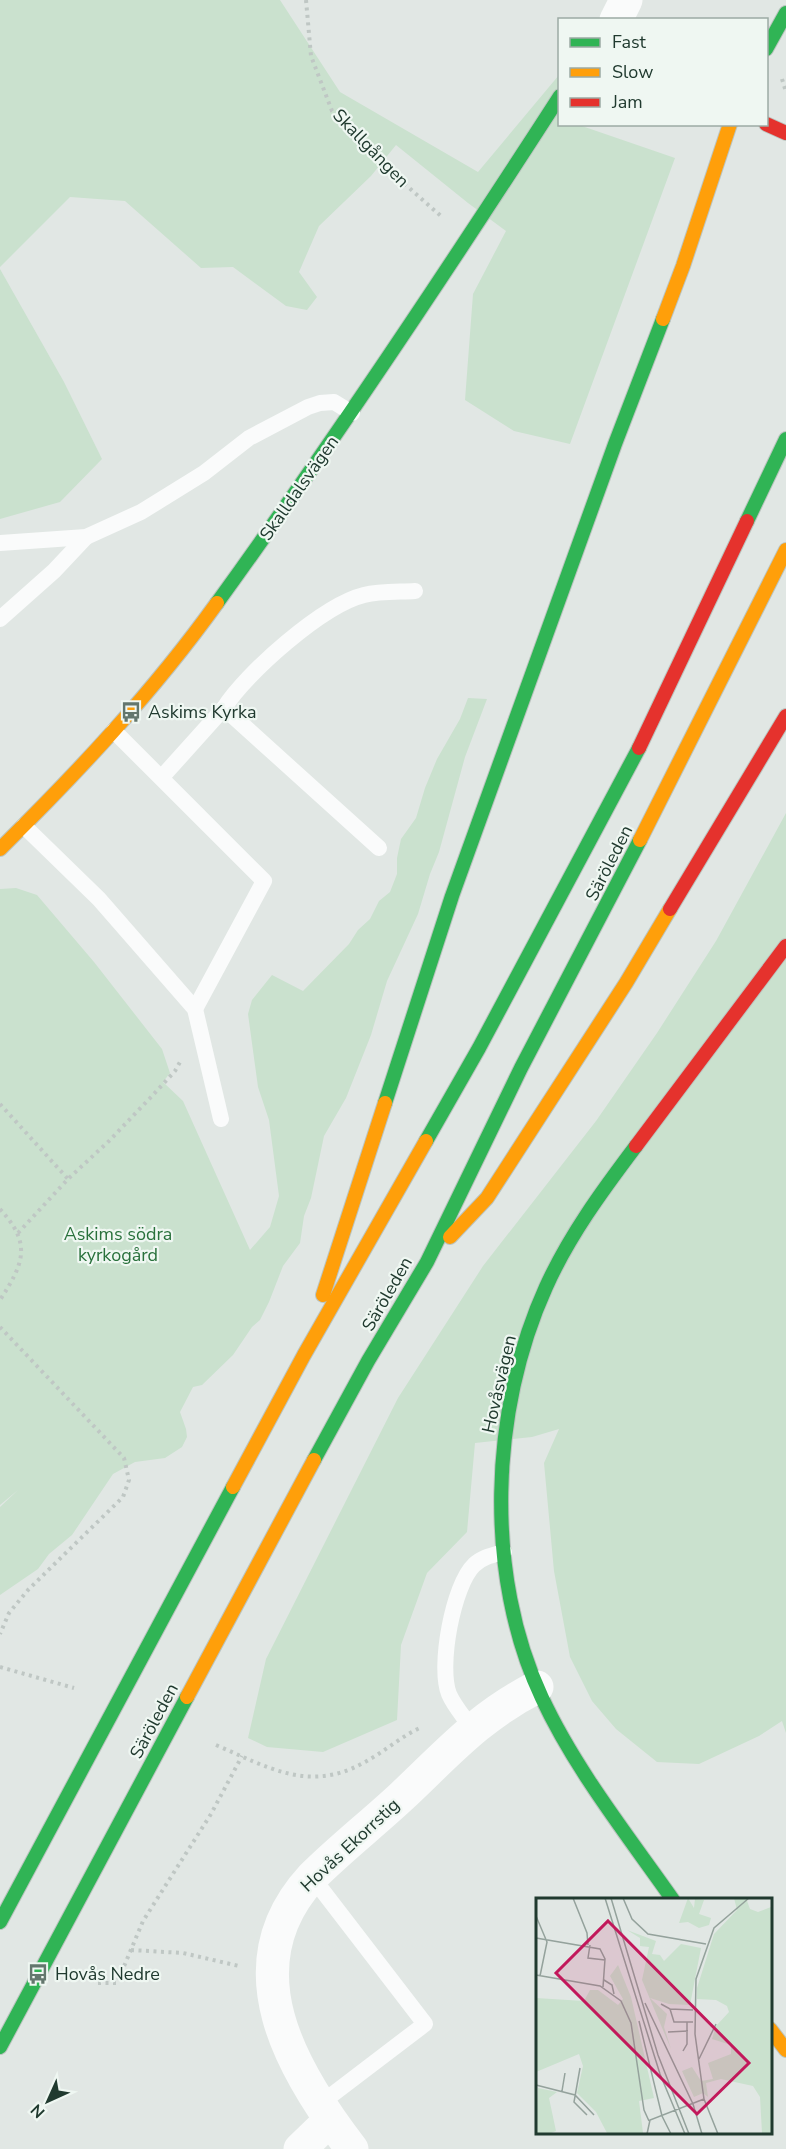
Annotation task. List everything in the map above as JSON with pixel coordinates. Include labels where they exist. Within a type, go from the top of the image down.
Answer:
[{"type":"main road","points":[[768,45],[786,13]]},
{"type":"main road","name":"Skalldalsvägen","points":[[0,849],[59,791],[114,731],[196,633],[352,413],[558,99]]},
{"type":"main road","points":[[768,125],[786,133]]},
{"type":"main road","points":[[304,1355],[452,896],[615,444],[683,266],[729,126]]},
{"type":"main road","name":"Säröleden","points":[[0,1922],[304,1355],[479,1048],[638,750],[786,439]]},
{"type":"main road","name":"Säröleden","points":[[0,2047],[284,1515],[368,1361],[427,1262],[521,1068],[604,913],[786,550]]},
{"type":"main road","points":[[427,1262],[487,1198],[626,983],[786,716]]},
{"type":"main road","name":"Hovåsvägen","points":[[672,1898],[575,1758],[537,1687],[512,1612],[504,1552],[502,1471],[509,1408],[527,1338],[544,1292],[571,1239],[594,1202],[786,946]]},
{"type":"main road","points":[[771,2030],[786,2050]]},
{"type":"street","points":[[617,18],[626,0]]},
{"type":"street","name":"Hovås Ekorrstig","points":[[352,2149],[297,2068],[281,2028],[272,1995],[271,1974],[275,1942],[286,1913],[312,1877],[401,1797],[463,1736],[491,1713],[537,1687]]},
{"type":"street","points":[[300,2149],[325,2112]]},
{"type":"lane","points":[[0,543],[86,537],[141,512],[204,473],[249,438],[308,406],[334,402],[352,413]]},
{"type":"lane","points":[[0,619],[54,571],[86,537]]},
{"type":"lane","points":[[162,777],[254,671],[324,615],[363,595],[415,591]]},
{"type":"lane","points":[[224,708],[379,848]]},
{"type":"lane","points":[[114,731],[264,881],[195,1009]]},
{"type":"lane","points":[[24,825],[99,898],[195,1009],[221,1119]]},
{"type":"lane","points":[[463,1736],[449,1694],[446,1676],[448,1637],[457,1595],[473,1566],[484,1558],[504,1552]]},
{"type":"lane","points":[[312,1877],[425,2024],[325,2112]]},
{"type":"path","name":"Skallgången","points":[[306,0],[311,56],[332,111],[389,170],[467,240]]},
{"type":"path","points":[[18,1233],[68,1179],[152,1096],[175,1071],[185,1054]]},
{"type":"path","points":[[0,1104],[68,1179]]},
{"type":"path","points":[[0,1209],[20,1237],[21,1258],[14,1277],[0,1300]]},
{"type":"path","points":[[0,1327],[124,1458],[129,1479],[123,1497],[28,1590],[9,1612],[0,1634]]},
{"type":"path","points":[[0,1667],[74,1688]]},
{"type":"path","points":[[216,1745],[277,1771],[311,1778],[336,1775],[362,1764],[417,1729],[428,1725],[463,1736]]},
{"type":"path","points":[[98,1983],[117,1983],[143,1921],[211,1814],[242,1756]]},
{"type":"path","points":[[131,1950],[183,1953],[271,1974]]},
{"type":"green space","points":[[0,0],[280,0],[340,92],[478,172],[558,76],[558,126],[582,126],[675,158],[570,444],[514,431],[465,400],[473,294],[506,231],[396,145],[371,176],[319,226],[299,272],[317,297],[307,310],[286,306],[233,267],[201,268],[125,201],[70,197],[0,267]]},
{"type":"green space","points":[[0,269],[64,382],[102,459],[60,502],[0,519]]},
{"type":"green space","name":"Askims södra kyrkogård","points":[[468,698],[487,699],[465,757],[439,852],[418,914],[387,981],[371,1035],[346,1098],[324,1136],[311,1198],[304,1216],[300,1243],[283,1266],[260,1320],[252,1327],[233,1355],[202,1385],[193,1387],[180,1412],[187,1437],[182,1447],[165,1458],[135,1462],[113,1474],[72,1535],[49,1554],[38,1569],[0,1595],[0,1507],[18,1490],[0,1505],[0,889],[16,888],[37,895],[94,962],[162,1049],[170,1073],[163,1082],[183,1101],[250,1250],[270,1227],[279,1196],[269,1120],[258,1087],[248,1014],[252,1000],[272,975],[303,991],[349,944],[358,930],[370,919],[379,901],[390,892],[397,874],[397,858],[401,839],[416,818],[437,759],[460,719]]},
{"type":"green space","points":[[786,813],[786,1733],[782,1721],[759,1736],[699,1764],[657,1762],[616,1729],[592,1701],[570,1657],[554,1571],[544,1463],[559,1429],[532,1437],[475,1443],[467,1532],[427,1573],[401,1645],[397,1720],[323,1752],[267,1747],[248,1738],[266,1659],[398,1398],[483,1266],[596,1121],[657,1033],[716,941]]},
{"type":"traffic: fast","points":[[768,45],[786,13]]},
{"type":"traffic: fast","points":[[217,603],[392,352],[558,99]]},
{"type":"traffic: fast","points":[[385,1103],[452,896],[615,444],[663,319]]},
{"type":"traffic: fast","points":[[747,521],[786,439]]},
{"type":"traffic: fast","points":[[426,1141],[479,1048],[639,748]]},
{"type":"traffic: fast","points":[[314,1460],[368,1361],[427,1262],[521,1068],[640,840]]},
{"type":"traffic: fast","points":[[636,1146],[599,1197],[565,1250],[546,1287],[527,1335],[514,1386],[505,1439],[501,1492],[503,1546],[510,1599],[523,1650],[542,1698],[586,1776],[672,1898]]},
{"type":"traffic: fast","points":[[0,1922],[233,1487]]},
{"type":"traffic: fast","points":[[0,2047],[187,1697]]},
{"type":"traffic: slow","points":[[663,319],[729,126]]},
{"type":"traffic: slow","points":[[640,840],[786,550]]},
{"type":"traffic: slow","points":[[0,849],[58,791],[141,700],[217,603]]},
{"type":"traffic: slow","points":[[450,1237],[487,1198],[626,983],[670,909]]},
{"type":"traffic: slow","points":[[323,1295],[385,1103]]},
{"type":"traffic: slow","points":[[233,1487],[304,1355],[426,1141]]},
{"type":"traffic: slow","points":[[187,1697],[314,1460]]},
{"type":"traffic: slow","points":[[771,2030],[786,2050]]},
{"type":"traffic: jam","points":[[768,125],[786,133]]},
{"type":"traffic: jam","points":[[639,748],[747,521]]},
{"type":"traffic: jam","points":[[670,909],[786,716]]},
{"type":"traffic: jam","points":[[636,1146],[786,946]]},
{"type":"place","name":"Askims Kyrka","points":[[131,712]]},
{"type":"place","name":"Hovås Nedre","points":[[38,1974]]}]
